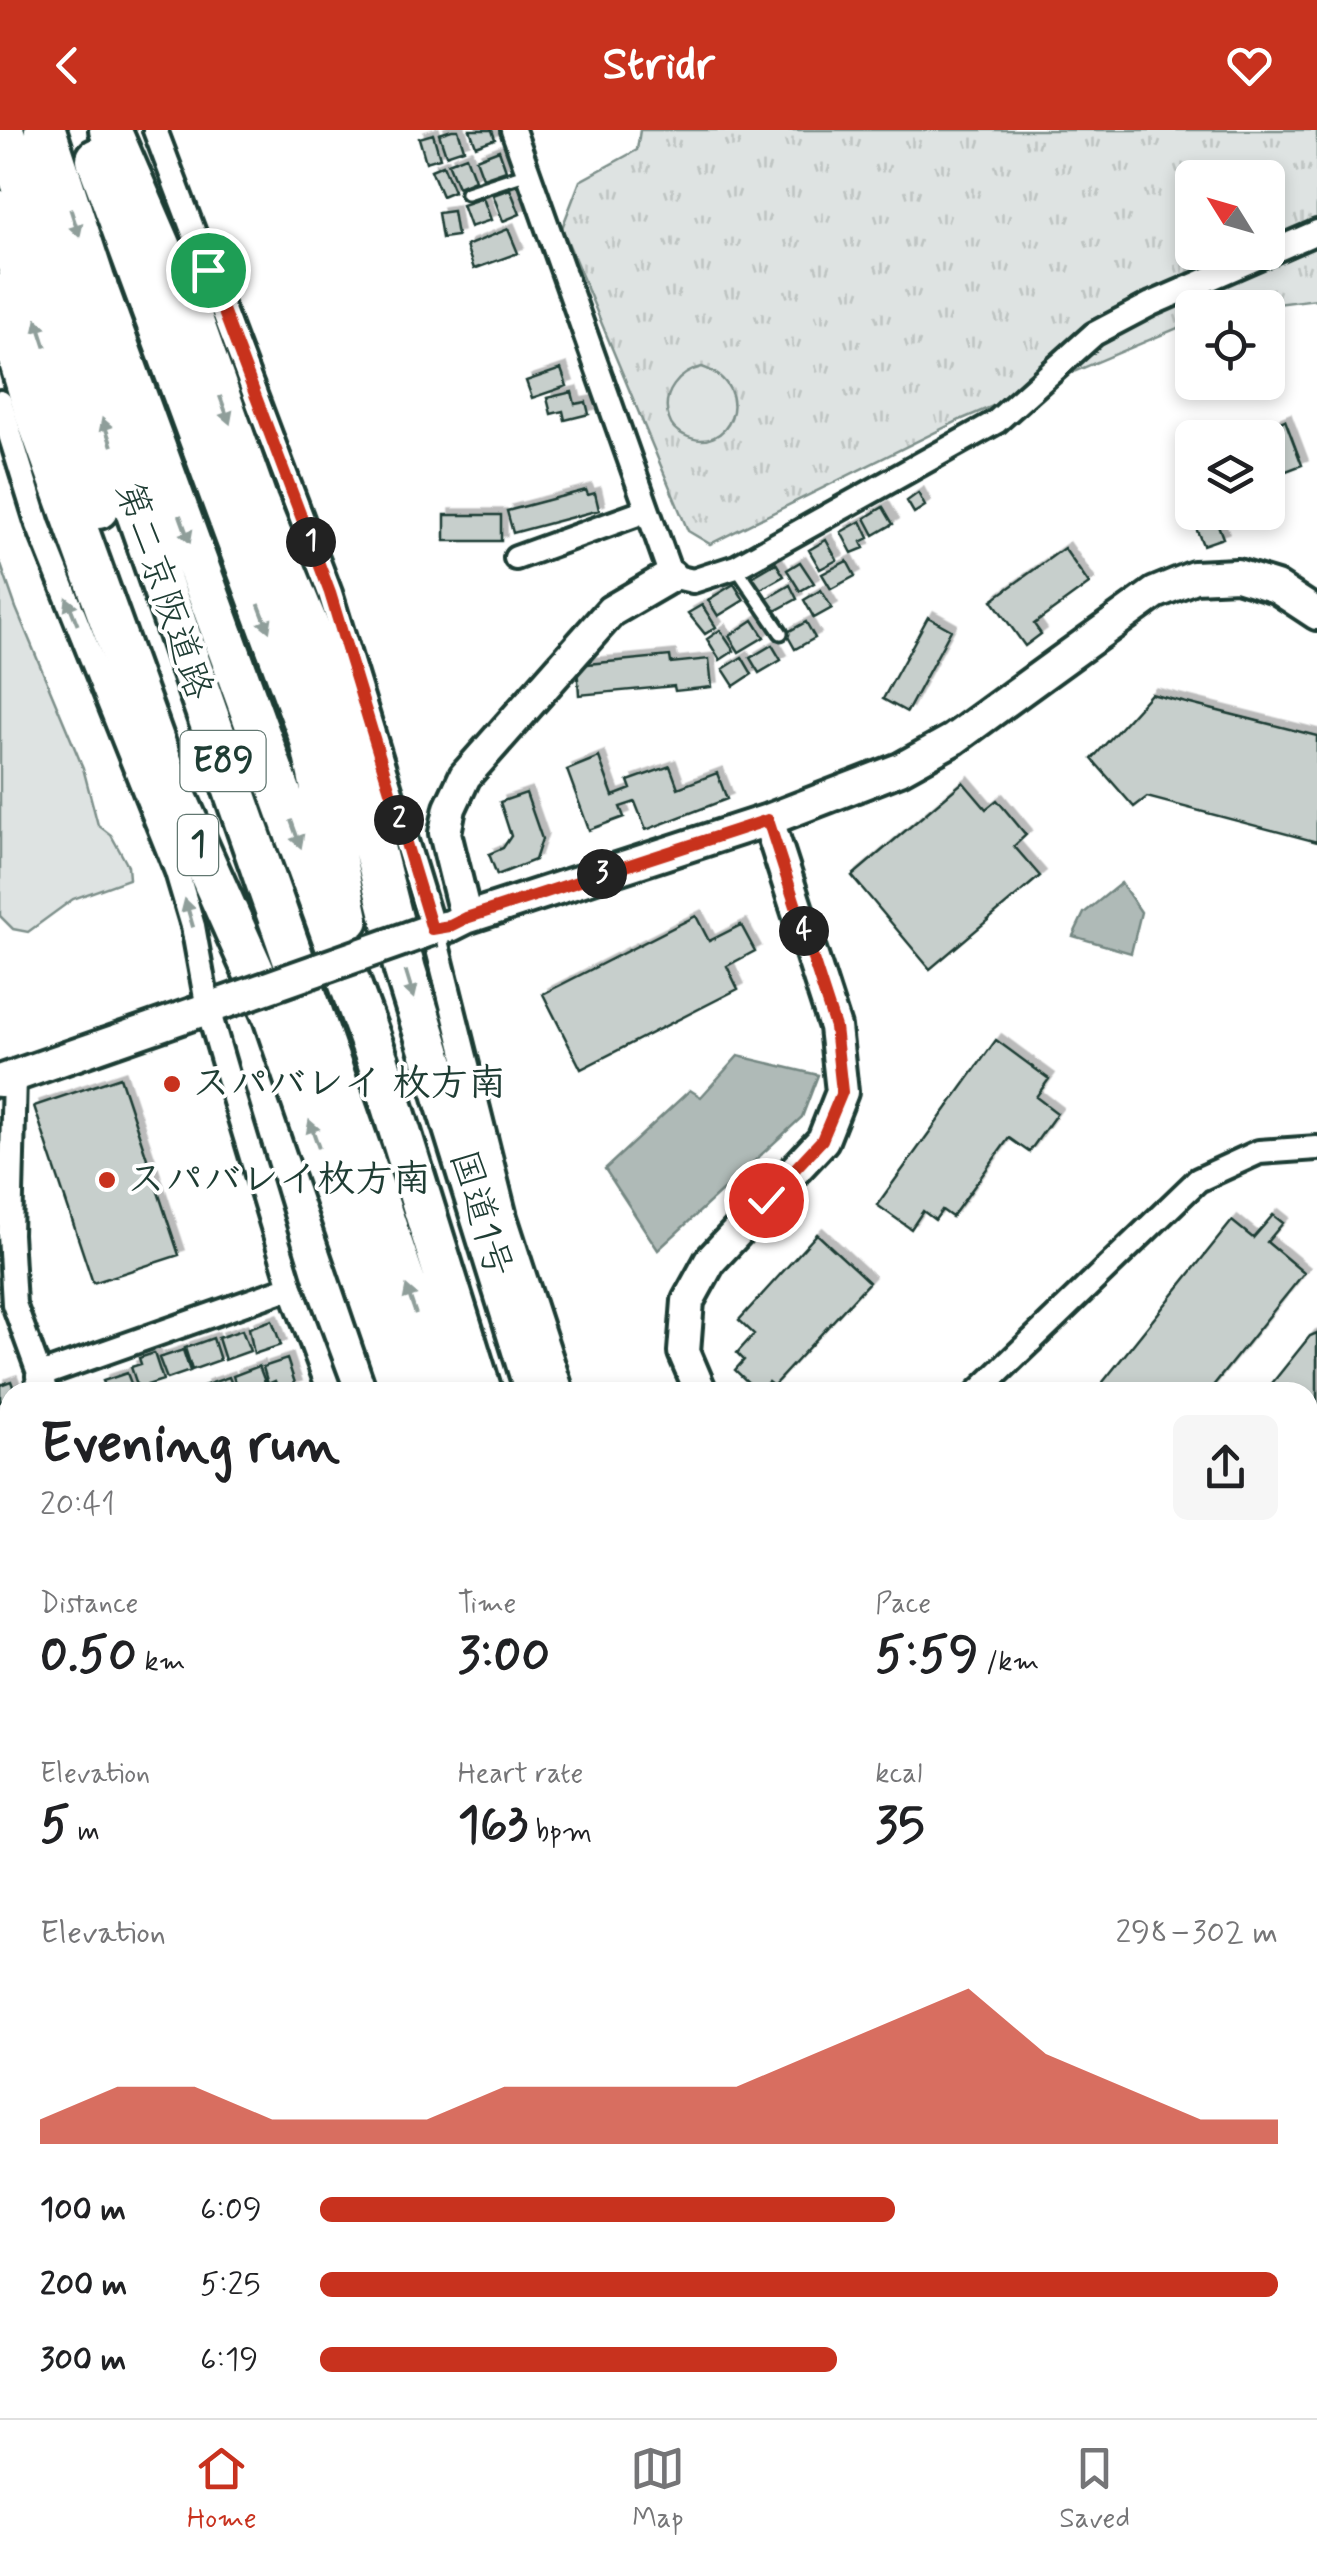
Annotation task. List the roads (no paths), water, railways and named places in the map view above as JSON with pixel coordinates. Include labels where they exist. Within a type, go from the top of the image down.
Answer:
[{"type":"highway","name":"第二京阪道路","points":[[3,130],[439,1382]]},
{"type":"highway","name":"第二京阪道路","points":[[45,130],[94,280],[378,1060],[478,1382]]},
{"type":"highway","points":[[93,130],[98,166],[310,740],[378,1060]]},
{"type":"highway","name":"国道1号","points":[[110,130],[192,318],[258,502],[334,690],[405,970],[533,1382]]},
{"type":"highway","points":[[0,211],[104,526],[200,789],[345,1107]]},
{"type":"highway","name":"1","points":[[0,295],[36,415],[166,775],[274,1017],[399,1382]]},
{"type":"street","points":[[156,130],[330,593],[432,929],[505,1216],[559,1382]]},
{"type":"street","points":[[513,130],[671,576]]},
{"type":"street","points":[[466,918],[445,833],[450,808],[466,776],[611,611],[671,576],[694,581],[736,567],[996,422],[1094,334],[1151,304],[1317,232]]},
{"type":"street","points":[[0,402],[38,525],[177,872],[222,1004],[291,1286],[326,1382]]},
{"type":"street","points":[[516,558],[646,511]]},
{"type":"street","points":[[41,1382],[14,1304],[7,1079],[432,929],[768,820],[900,769],[954,739],[1155,593],[1194,576],[1237,576],[1276,587],[1317,614]]},
{"type":"street","points":[[697,1382],[684,1352],[688,1301],[710,1261],[822,1140],[842,1092],[835,1027],[768,820]]},
{"type":"street","points":[[988,1382],[1198,1180],[1259,1152],[1317,1148]]},
{"type":"street","points":[[47,1382],[291,1286]]},
{"type":"lane","points":[[467,193],[528,173]]},
{"type":"lane","points":[[736,567],[781,633]]},
{"type":"place","name":"スパバレイ 枚方南","points":[[172,1084]]},
{"type":"place","name":"スパバレイ枚方南","points":[[107,1180]]}]
